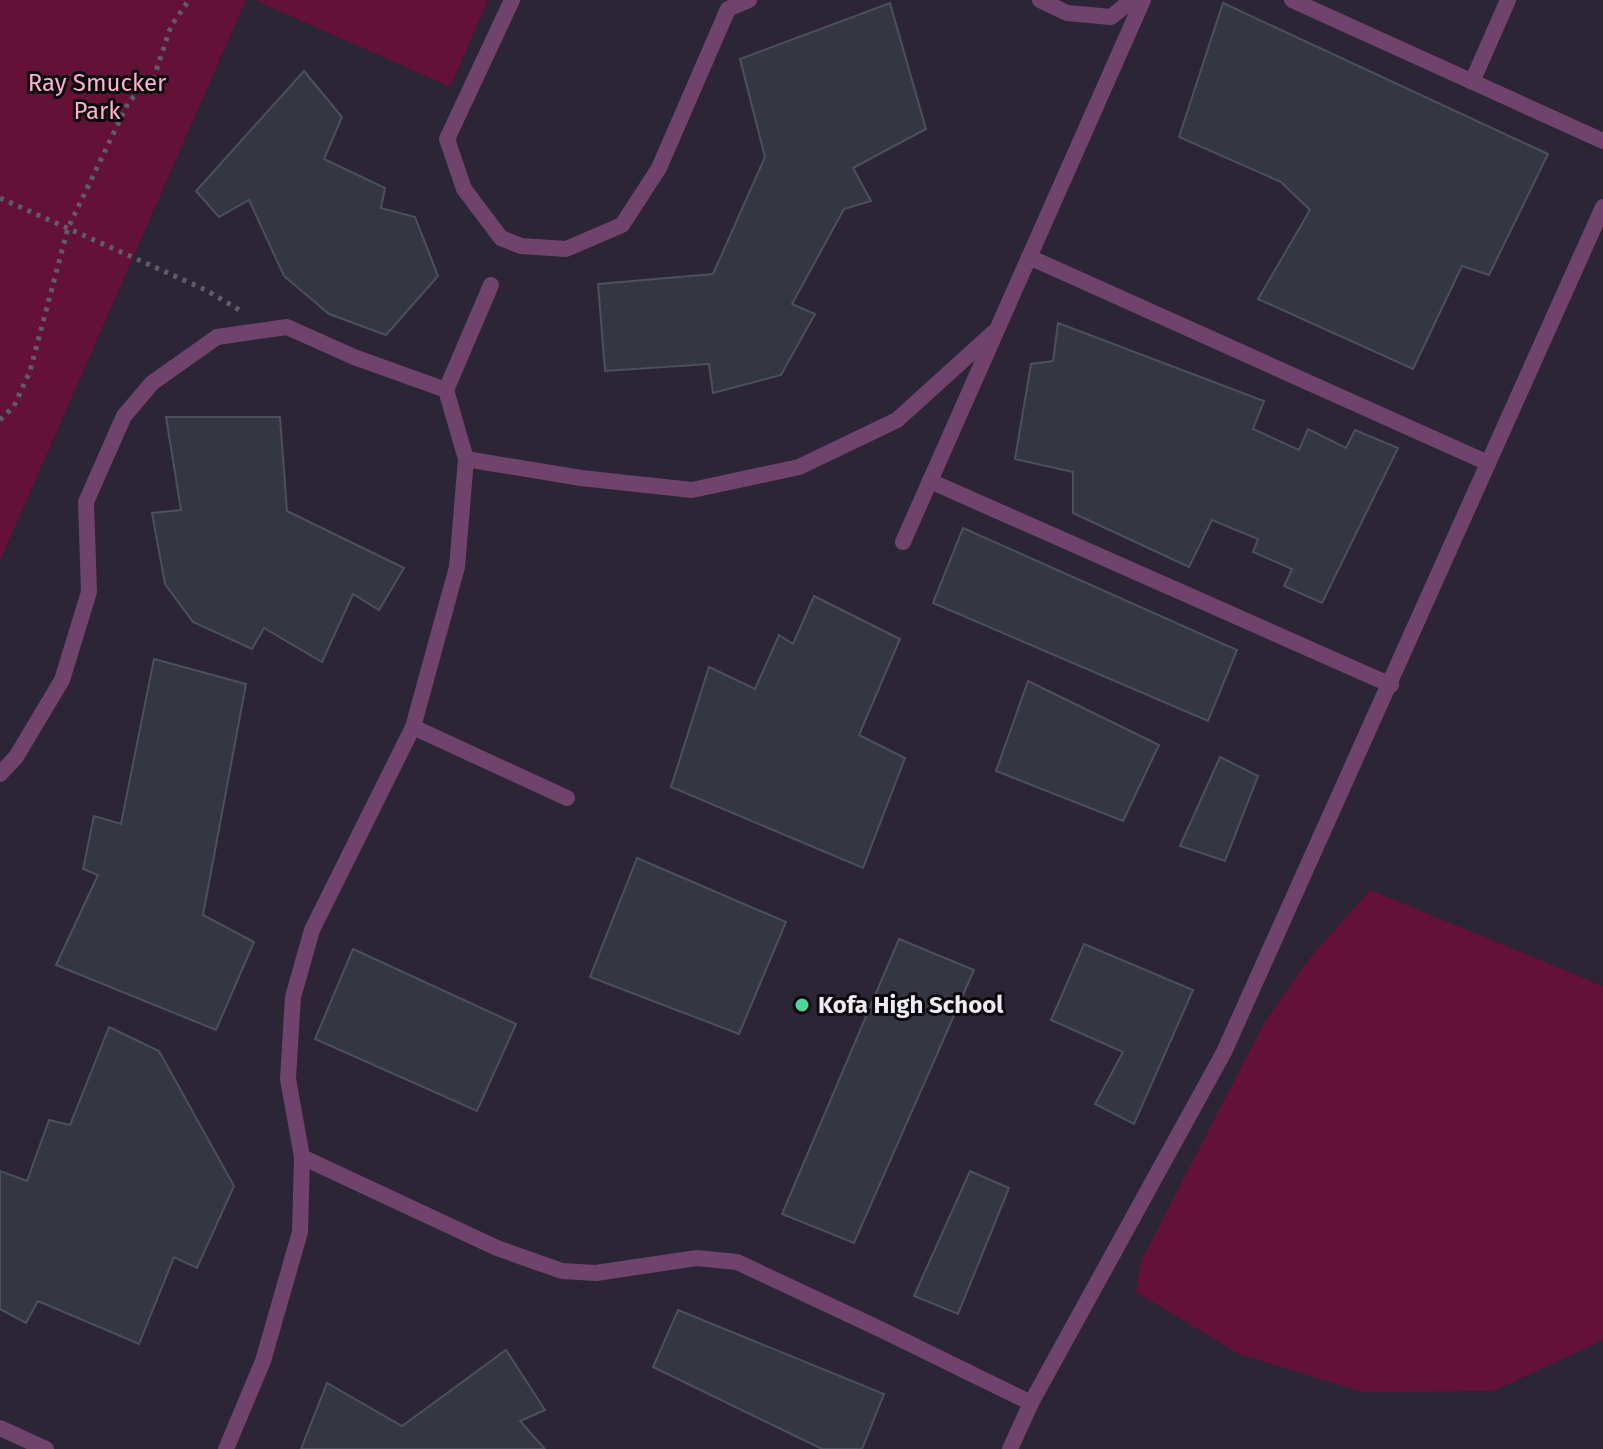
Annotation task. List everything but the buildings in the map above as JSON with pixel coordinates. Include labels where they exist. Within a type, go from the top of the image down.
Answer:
[{"type":"lane","points":[[512,0],[447,139],[464,189],[501,238],[521,246],[566,249],[622,225],[659,168],[728,9],[749,0]]},
{"type":"lane","points":[[1040,0],[1067,13],[1111,17],[1132,0]]},
{"type":"lane","points":[[903,542],[1143,0]]},
{"type":"lane","points":[[1472,82],[1508,0]]},
{"type":"lane","points":[[1300,2],[1603,141]]},
{"type":"lane","points":[[1010,1449],[1031,1403],[1224,1052],[1603,207]]},
{"type":"lane","points":[[1029,257],[1488,463]]},
{"type":"lane","points":[[226,1449],[263,1361],[300,1232],[302,1157],[288,1079],[293,997],[312,930],[413,727],[457,567],[466,459],[446,390],[491,285]]},
{"type":"lane","points":[[0,774],[16,757],[62,680],[89,592],[86,502],[124,416],[152,383],[217,337],[287,327],[354,357],[446,390]]},
{"type":"lane","points":[[466,459],[581,478],[692,490],[799,467],[897,420],[997,329]]},
{"type":"lane","points":[[930,481],[1391,685]]},
{"type":"lane","points":[[413,727],[567,798]]},
{"type":"lane","points":[[302,1157],[497,1248],[562,1271],[596,1273],[697,1258],[737,1262],[1031,1403]]},
{"type":"lane","points":[[0,1428],[46,1449]]},
{"type":"path","points":[[0,420],[14,406],[30,371],[68,228],[129,101],[153,80],[171,26],[189,0]]},
{"type":"path","points":[[0,198],[206,290],[268,330]]},
{"type":"shaded area","name":"Kofa High School","points":[[246,0],[254,0],[450,87],[488,0],[1603,0],[1603,1449],[0,1449],[0,561]]},
{"type":"green space","name":"Ray Smucker Park","points":[[0,0],[246,0],[0,561]]},
{"type":"green space","points":[[254,0],[488,0],[450,87]]},
{"type":"green space","points":[[1370,890],[1603,986],[1603,1340],[1493,1391],[1362,1392],[1239,1354],[1136,1292],[1141,1261],[1264,1023],[1310,958]]},
{"type":"place","name":"Kofa High School","points":[[802,1005]]}]
